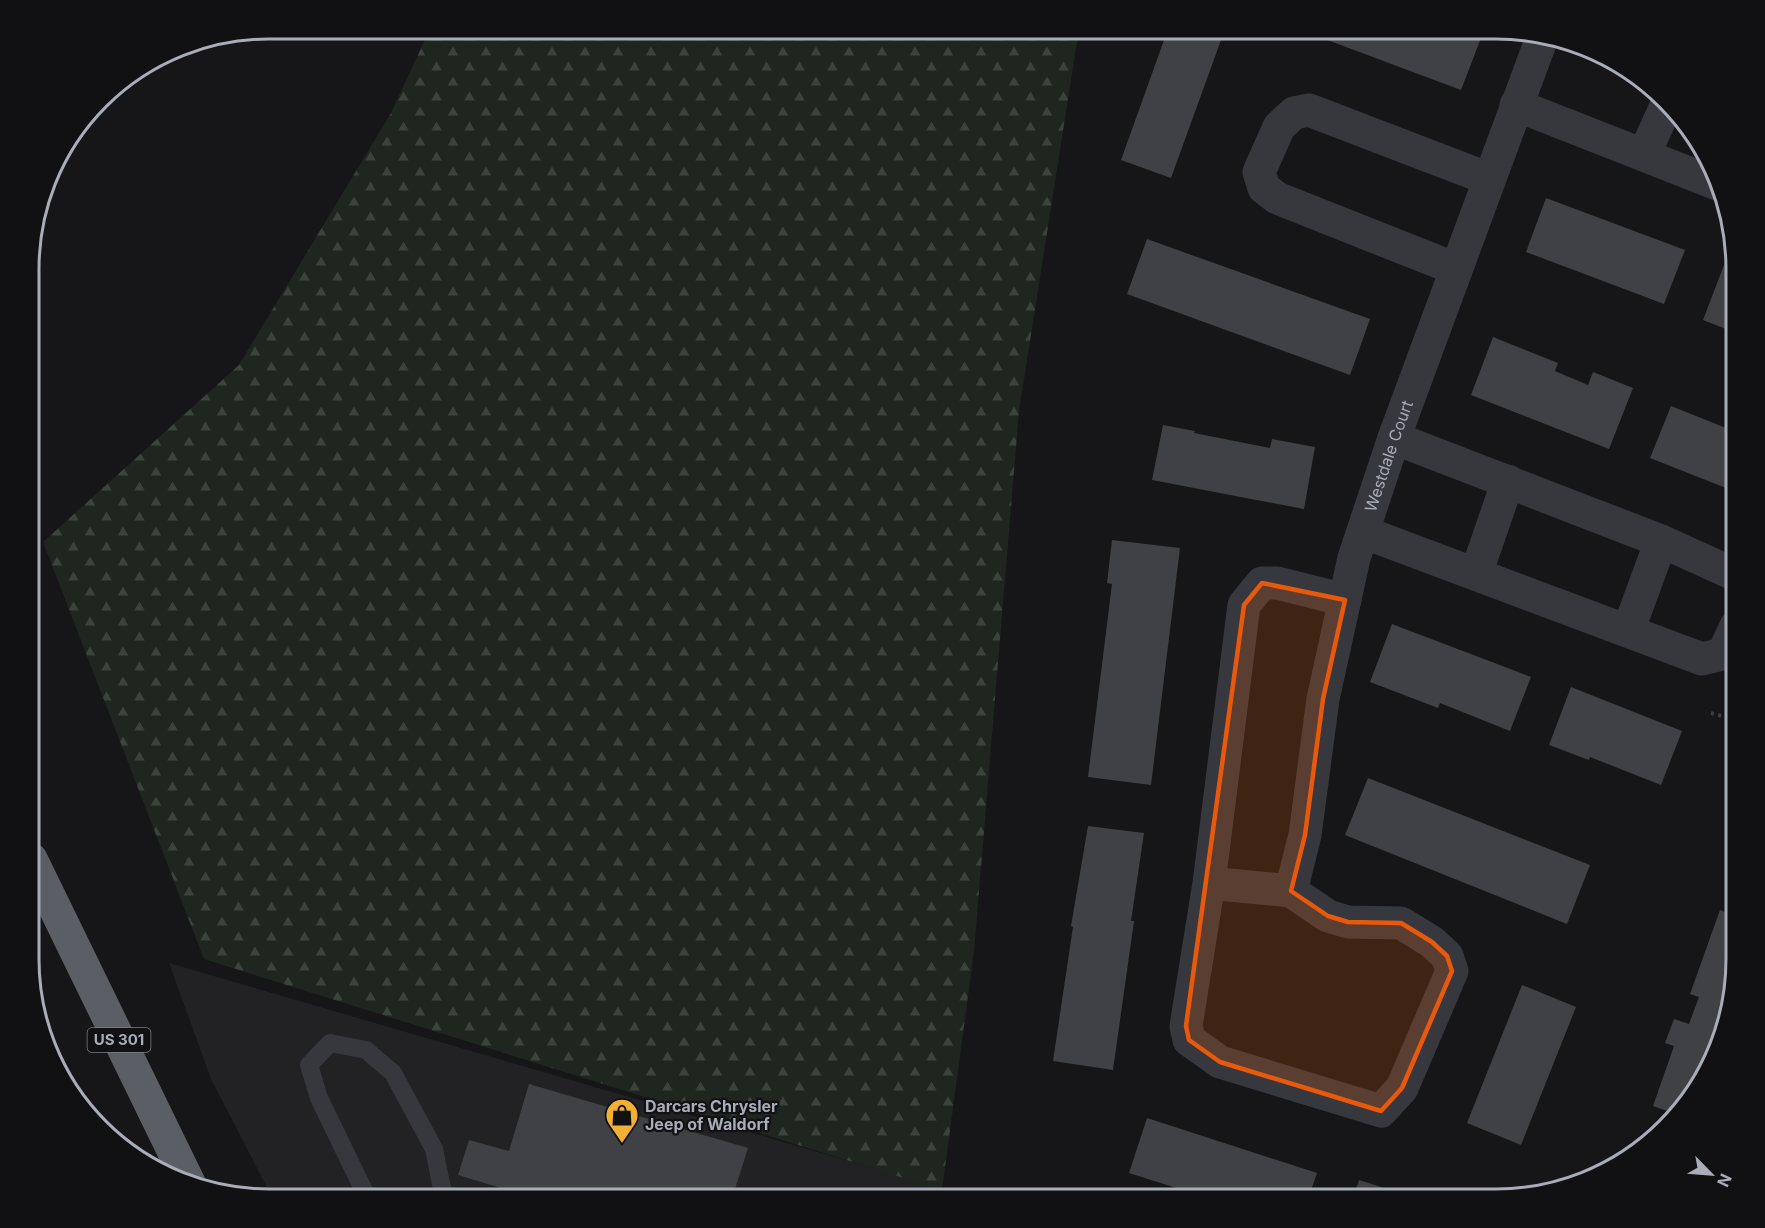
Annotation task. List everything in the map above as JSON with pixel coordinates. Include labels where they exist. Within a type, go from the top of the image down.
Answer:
[{"type":"highway","name":"US 301","points":[[39,877],[184,1172]]},
{"type":"street","name":"Westdale Court","points":[[1291,891],[1305,835],[1323,699],[1354,558],[1394,438],[1540,43]]},
{"type":"street","points":[[1516,105],[1708,180]]},
{"type":"street","points":[[1456,269],[1277,198],[1264,188],[1259,172],[1279,127],[1294,113],[1309,110],[1489,179]]},
{"type":"street","points":[[1644,155],[1664,111]]},
{"type":"street","points":[[1394,438],[1661,541],[1726,570]]},
{"type":"street","points":[[1476,574],[1508,481]]},
{"type":"street","points":[[1363,532],[1702,658],[1723,654],[1726,648]]},
{"type":"street","points":[[1628,631],[1661,541]]},
{"type":"street","points":[[1209,883],[1291,891],[1328,916],[1348,922],[1401,923],[1432,942],[1447,956],[1452,971],[1402,1088],[1382,1111],[1220,1062],[1189,1040],[1186,1026],[1209,883],[1244,605],[1262,583],[1276,583],[1345,600]]},
{"type":"lane","points":[[363,1189],[319,1098],[309,1065],[330,1043],[366,1050],[393,1073],[434,1149],[442,1189]]},
{"type":"path","points":[[1711,713],[1726,717]]},
{"type":"highlighted area","points":[[1262,583],[1345,600],[1323,699],[1305,835],[1291,891],[1328,916],[1348,922],[1401,923],[1432,942],[1447,956],[1452,971],[1402,1088],[1381,1111],[1220,1062],[1189,1040],[1186,1026],[1244,605]]},
{"type":"shaded area","points":[[169,963],[945,1189],[268,1189],[211,1079]]},
{"type":"green space","points":[[425,39],[1077,39],[1019,411],[974,951],[942,1189],[204,959],[43,542],[239,365],[391,113]]},
{"type":"building","points":[[1164,39],[1221,39],[1171,178],[1121,160]]},
{"type":"building","points":[[1325,39],[1481,39],[1461,90]]},
{"type":"building","points":[[1546,198],[1685,250],[1664,304],[1526,252]]},
{"type":"building","points":[[1147,239],[1370,319],[1350,375],[1127,294]]},
{"type":"building","points":[[1724,265],[1726,266],[1726,329],[1703,320]]},
{"type":"building","points":[[1493,337],[1558,363],[1555,371],[1588,385],[1593,372],[1633,388],[1609,449],[1471,395]]},
{"type":"building","points":[[1671,406],[1726,428],[1726,488],[1650,458]]},
{"type":"building","points":[[1163,425],[1270,448],[1272,439],[1315,447],[1304,509],[1152,480]]},
{"type":"building","points":[[1112,540],[1180,548],[1151,785],[1088,777],[1112,584],[1107,583]]},
{"type":"building","points":[[1392,624],[1531,677],[1510,731],[1440,703],[1438,708],[1370,682]]},
{"type":"building","points":[[1571,687],[1682,731],[1661,785],[1590,757],[1589,760],[1549,745]]},
{"type":"building","points":[[1368,778],[1590,865],[1567,924],[1345,835]]},
{"type":"building","points":[[1088,826],[1144,833],[1113,1070],[1053,1061],[1073,927],[1071,926]]},
{"type":"building","points":[[1720,910],[1726,912],[1726,974],[1722,1004],[1714,1033],[1695,1074],[1669,1111],[1653,1106],[1674,1046],[1665,1043],[1674,1019],[1689,1024],[1699,997],[1690,994]]},
{"type":"building","points":[[1522,985],[1576,1007],[1521,1145],[1467,1123]]},
{"type":"building","name":"Darcars Chrysler Jeep of Waldorf","points":[[529,1084],[748,1148],[735,1189],[504,1189],[458,1175],[469,1140],[509,1151]]},
{"type":"building","points":[[1147,1118],[1317,1173],[1311,1189],[1179,1189],[1129,1173]]},
{"type":"building","points":[[1359,1180],[1387,1189],[1356,1189]]},
{"type":"place","name":"Darcars Chrysler Jeep of Waldorf","points":[[622,1144]]}]
